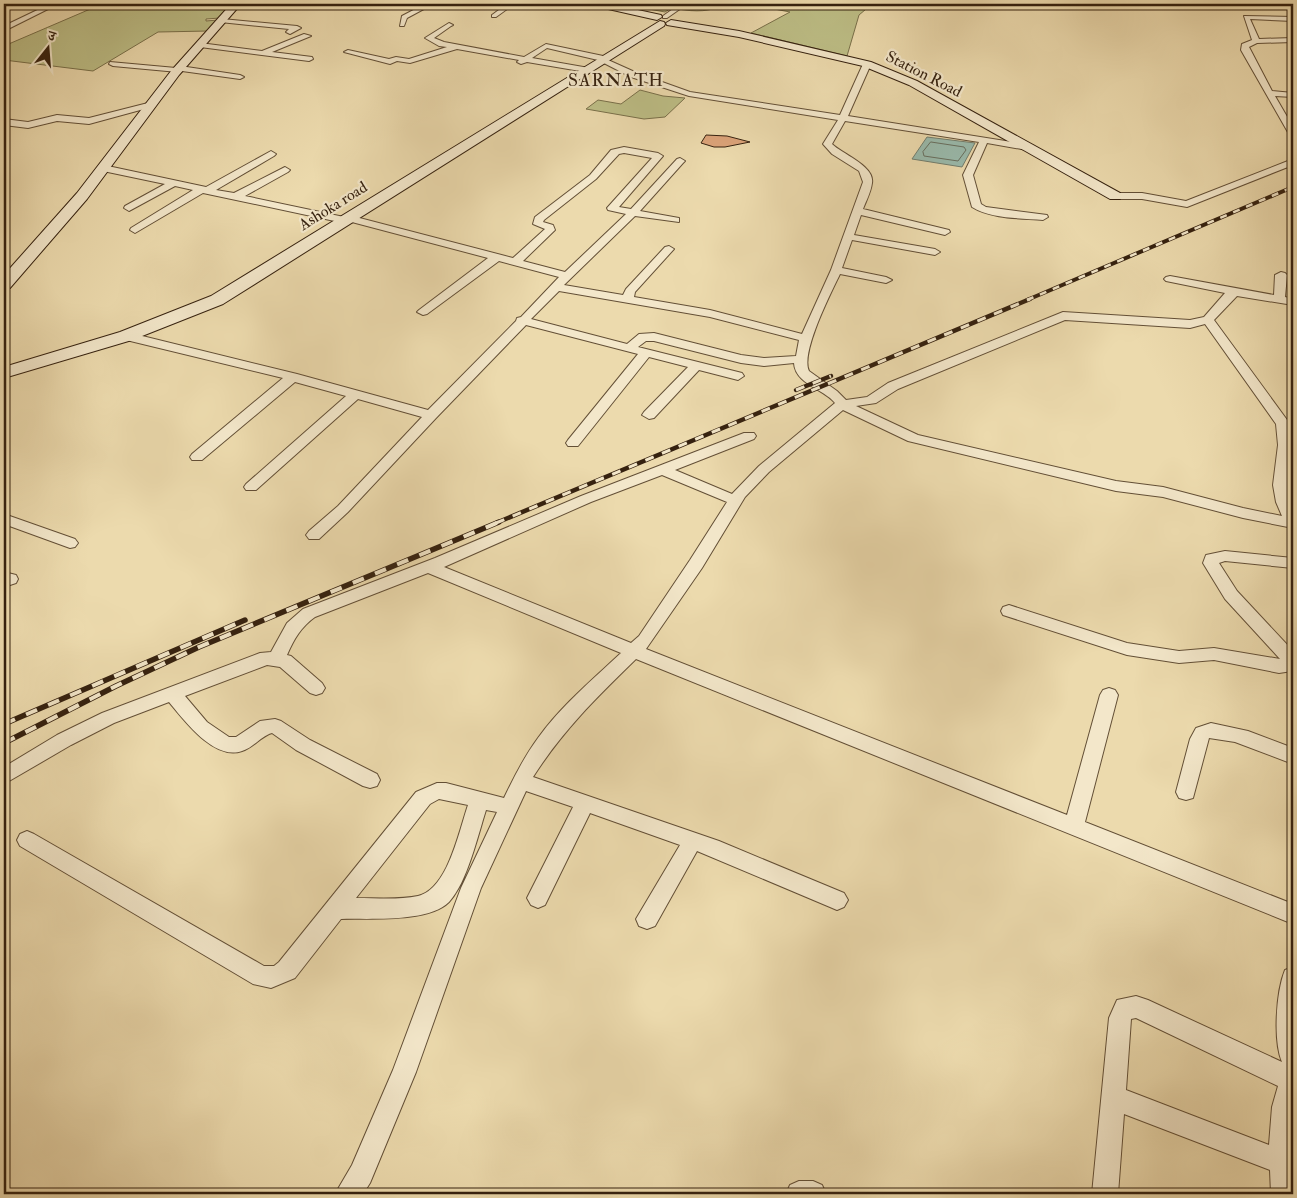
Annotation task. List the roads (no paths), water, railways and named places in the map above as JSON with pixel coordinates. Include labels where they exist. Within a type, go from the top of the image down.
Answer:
[{"type":"street","points":[[4,28],[55,4]]},
{"type":"street","points":[[4,285],[47,239],[179,69],[236,4]]},
{"type":"street","points":[[402,25],[404,17],[430,4]]},
{"type":"street","points":[[494,16],[511,4]]},
{"type":"street","name":"Station Road","points":[[598,4],[867,64],[913,83],[1115,196]]},
{"type":"street","points":[[663,20],[684,4]]},
{"type":"street","points":[[1286,4],[1293,9]]},
{"type":"street","points":[[1256,41],[1246,17],[1293,19]]},
{"type":"street","name":"Ashoka road","points":[[4,373],[162,324],[217,300],[604,60],[663,20]]},
{"type":"street","points":[[4,21],[16,22]]},
{"type":"street","points":[[222,21],[298,28],[290,32]]},
{"type":"street","points":[[449,25],[429,38],[442,44],[586,70]]},
{"type":"street","points":[[264,53],[307,36]]},
{"type":"street","points":[[1292,130],[1246,54],[1245,46],[1256,41],[1293,40]]},
{"type":"street","points":[[200,45],[309,59]]},
{"type":"street","points":[[348,52],[390,62],[396,59],[410,61],[431,53],[459,46]]},
{"type":"street","points":[[515,66],[546,46],[604,60],[634,74],[689,94],[1027,147]]},
{"type":"street","points":[[113,64],[179,69],[240,77]]},
{"type":"street","points":[[867,64],[843,118],[827,144],[835,152],[866,173],[868,182],[850,236],[805,338],[801,359],[801,370],[836,396],[842,404],[913,438],[1116,486],[1163,492],[1243,513],[1293,523],[1287,492],[1280,480],[1286,442],[1283,424],[1208,320]]},
{"type":"street","points":[[1270,93],[1293,95]]},
{"type":"street","points":[[4,122],[28,124],[57,118],[89,121],[152,104]]},
{"type":"street","points":[[984,140],[969,172],[976,205],[990,211],[1043,216]]},
{"type":"street","points":[[515,262],[550,230],[549,227],[538,224],[539,219],[593,177],[618,150],[658,156],[612,208],[675,220]]},
{"type":"street","points":[[135,230],[271,154]]},
{"type":"street","points":[[314,535],[343,509],[521,320],[633,213],[680,161]]},
{"type":"street","points":[[1115,196],[1142,196],[1187,204],[1293,162]]},
{"type":"street","points":[[103,168],[346,219],[567,276]]},
{"type":"street","points":[[235,197],[285,170]]},
{"type":"street","points":[[129,208],[174,183]]},
{"type":"street","points":[[858,211],[945,232]]},
{"type":"street","points":[[850,236],[935,252]]},
{"type":"street","points":[[628,299],[630,292],[669,249]]},
{"type":"street","points":[[424,312],[496,258]]},
{"type":"street","points":[[836,270],[886,280]]},
{"type":"street","points":[[1279,299],[1281,275]]},
{"type":"street","points":[[1170,279],[1293,302]]},
{"type":"street","points":[[555,287],[710,314],[805,338]]},
{"type":"street","points":[[348,1194],[361,1174],[404,1072],[471,888],[521,781],[544,742],[576,706],[645,640],[671,604],[734,500],[750,482],[842,404],[871,400],[893,386],[946,366],[1063,316],[1190,324],[1208,320],[1228,297],[1235,292]]},
{"type":"street","points":[[521,320],[738,376]]},
{"type":"street","points":[[126,336],[293,377],[431,415]]},
{"type":"street","points":[[629,348],[644,337],[654,336],[741,359],[764,362],[801,359]]},
{"type":"street","points":[[573,443],[646,352]]},
{"type":"street","points":[[648,415],[697,365]]},
{"type":"street","points":[[197,457],[293,377]]},
{"type":"street","points":[[251,488],[355,395]]},
{"type":"street","points":[[276,658],[290,630],[298,620],[309,613],[429,567],[586,499],[749,436]]},
{"type":"street","points":[[661,469],[734,500]]},
{"type":"street","points":[[4,519],[70,543]]},
{"type":"street","points":[[1009,611],[1127,649],[1179,657],[1214,654],[1286,666],[1290,662],[1288,656],[1231,596],[1211,563],[1212,559],[1225,556],[1293,563]]},
{"type":"street","points":[[429,567],[634,651],[1293,914]]},
{"type":"street","points":[[4,776],[90,726],[266,658],[285,660],[316,688]]},
{"type":"street","points":[[172,694],[201,727],[225,744],[239,745],[266,726],[275,726],[303,745],[370,780]]},
{"type":"street","points":[[1074,827],[1109,695]]},
{"type":"street","points":[[1186,792],[1198,742],[1204,731],[1213,730],[1246,737],[1293,756]]},
{"type":"street","points":[[521,781],[693,840],[743,859],[837,900]]},
{"type":"street","points":[[27,840],[261,976],[270,978],[279,976],[286,970],[423,798],[437,790],[508,807]]},
{"type":"street","points":[[336,909],[417,906],[430,902],[440,895],[450,882],[480,800]]},
{"type":"street","points":[[538,898],[585,804]]},
{"type":"street","points":[[647,920],[693,840]]},
{"type":"street","points":[[1293,978],[1288,1041],[1293,1060]]},
{"type":"street","points":[[1105,1194],[1120,1018],[1125,1008],[1148,1011],[1293,1080],[1283,1105],[1284,1194]]},
{"type":"street","points":[[1112,1097],[1283,1163]]},
{"type":"street","points":[[799,1194],[813,1194]]},
{"type":"water","points":[[927,137],[975,143],[962,167],[912,159]]},
{"type":"railway","points":[[1027,300],[1293,187]]},
{"type":"railway","points":[[496,523],[1030,299]]},
{"type":"railway","points":[[796,390],[831,376]]},
{"type":"railway","points":[[4,743],[116,686],[199,647],[499,522]]},
{"type":"railway","points":[[4,724],[245,620]]},
{"type":"district","name":"SARNATH","points":[[616,80]]}]
